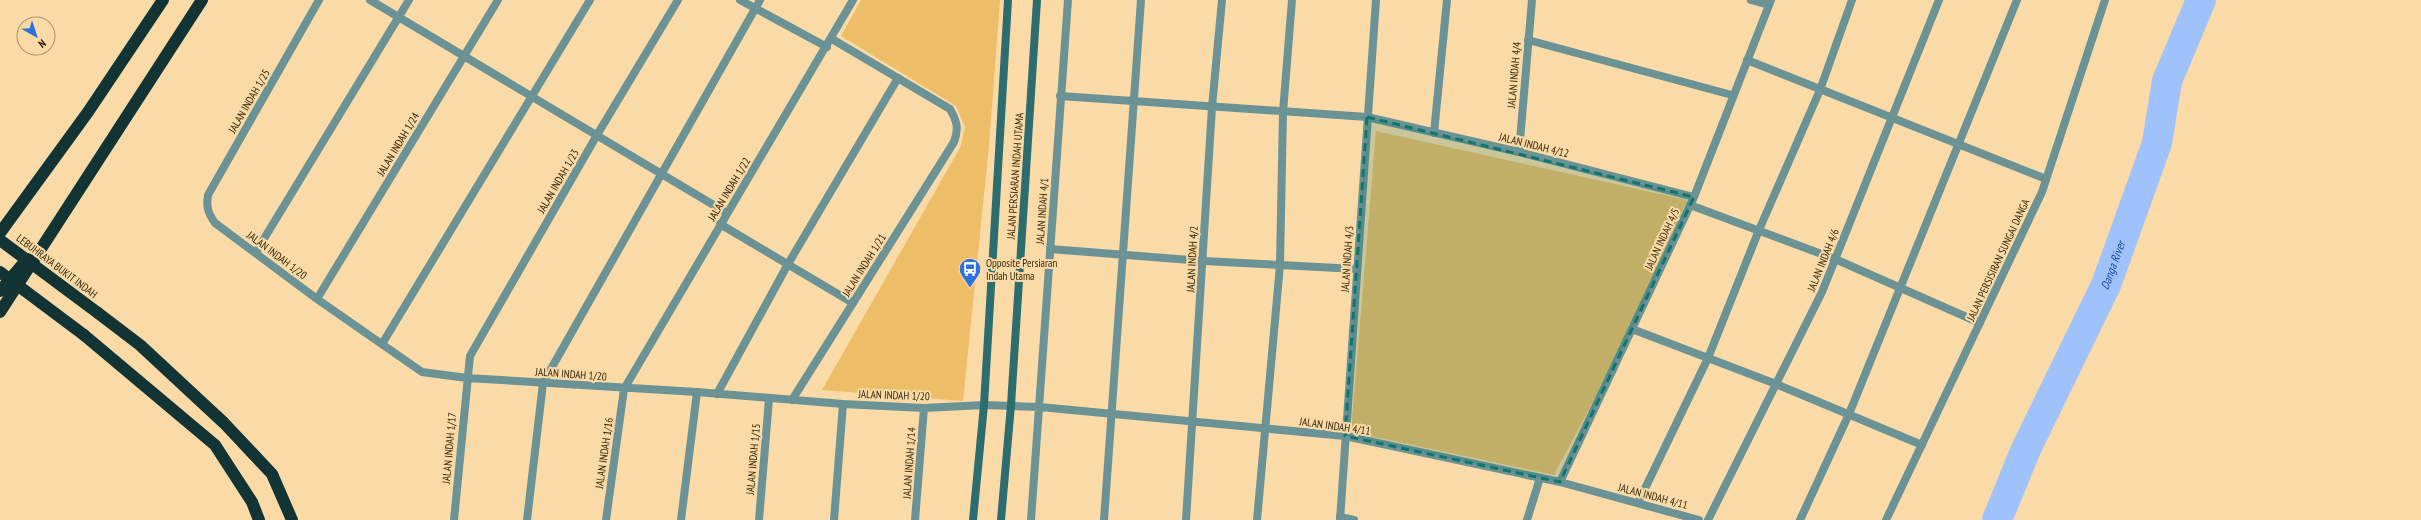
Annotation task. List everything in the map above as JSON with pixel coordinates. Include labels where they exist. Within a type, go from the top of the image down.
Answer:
[{"type":"highway","points":[[0,233],[88,112],[163,0]]},
{"type":"highway","points":[[0,312],[202,0]]},
{"type":"highway","points":[[0,290],[57,223]]},
{"type":"highway","name":"LEBUHRAYA BUKIT INDAH","points":[[0,240],[140,345],[224,423],[272,474],[292,520]]},
{"type":"highway","points":[[0,272],[84,335],[215,445],[252,502],[259,520]]},
{"type":"main road","name":"JALAN PERSIARAN INDAH UTAMA","points":[[973,520],[984,405],[1008,0]]},
{"type":"main road","name":"JALAN PERSIARAN INDAH UTAMA","points":[[1001,520],[1011,405],[1037,0]]},
{"type":"street","name":"JALAN INDAH 1/25","points":[[209,215],[207,206],[208,195],[319,0]]},
{"type":"street","points":[[370,0],[727,213]]},
{"type":"street","points":[[256,252],[409,0]]},
{"type":"street","name":"JALAN INDAH 1/24","points":[[317,299],[498,0]]},
{"type":"street","points":[[382,344],[590,0]]},
{"type":"street","name":"JALAN INDAH 1/23","points":[[467,378],[470,356],[597,135],[678,0]]},
{"type":"street","points":[[740,0],[827,47]]},
{"type":"street","points":[[527,520],[543,383],[760,0]]},
{"type":"street","name":"JALAN INDAH 1/22","points":[[624,389],[720,224],[832,39],[853,0]]},
{"type":"street","name":"JALAN INDAH 4/1","points":[[1031,520],[1068,0]]},
{"type":"street","points":[[1104,520],[1141,0]]},
{"type":"street","name":"JALAN INDAH 4/2","points":[[1186,520],[1194,423],[1212,107],[1222,0]]},
{"type":"street","points":[[1256,520],[1280,265],[1283,112],[1292,0]]},
{"type":"street","name":"JALAN INDAH 4/3","points":[[1340,518],[1376,0]]},
{"type":"street","points":[[1434,133],[1447,0]]},
{"type":"street","name":"JALAN INDAH 4/4","points":[[1518,152],[1532,0]]},
{"type":"street","points":[[1751,0],[1770,3]]},
{"type":"street","points":[[1638,503],[1708,358],[1759,230],[1820,90],[1852,0]]},
{"type":"street","name":"JALAN INDAH 4/6","points":[[1708,520],[1822,292],[1939,0]]},
{"type":"street","points":[[1800,520],[1849,414],[2017,0]]},
{"type":"street","name":"JALAN PERSISIRAN SUNGAI DANGA","points":[[1886,520],[1980,323],[2046,179],[2105,0]]},
{"type":"street","name":"JALAN INDAH 4/5","points":[[1560,482],[1692,201],[1732,95],[1770,3]]},
{"type":"street","points":[[717,394],[788,264],[898,78],[832,39]]},
{"type":"street","points":[[1528,40],[1732,95]]},
{"type":"street","points":[[1746,60],[2046,179]]},
{"type":"street","name":"JALAN INDAH 1/21","points":[[792,400],[954,142],[958,132],[957,121],[950,110],[898,78]]},
{"type":"street","name":"JALAN INDAH 4/12","points":[[1060,96],[1367,117],[1518,152],[1692,201],[1759,230],[1835,259],[1980,323]]},
{"type":"street","name":"JALAN INDAH 1/20","points":[[209,215],[215,223],[256,252],[317,299],[422,372],[467,378],[624,389],[696,392],[843,404],[924,408],[984,405]]},
{"type":"street","points":[[720,224],[854,303]]},
{"type":"street","points":[[1050,249],[1203,261],[1357,269]]},
{"type":"street","points":[[1632,329],[1776,384],[1922,445]]},
{"type":"street","name":"JALAN INDAH 1/17","points":[[454,520],[467,378]]},
{"type":"street","name":"JALAN INDAH 1/16","points":[[606,520],[624,389]]},
{"type":"street","points":[[681,520],[696,392]]},
{"type":"street","name":"JALAN INDAH 1/15","points":[[759,520],[769,399]]},
{"type":"street","points":[[834,520],[843,404]]},
{"type":"street","name":"JALAN INDAH 4/11","points":[[984,405],[1040,407],[1194,423],[1345,436],[1560,482],[1699,520]]},
{"type":"street","name":"JALAN INDAH 1/14","points":[[915,520],[924,408]]},
{"type":"street","points":[[1527,520],[1540,478]]},
{"type":"street","points":[[1340,518],[1354,520]]},
{"type":"highlighted area","points":[[1367,117],[1694,197],[1560,482],[1345,436]]},
{"type":"shaded area","points":[[861,0],[1000,0],[989,146],[963,401],[822,390],[961,146],[965,127],[956,106],[841,36]]},
{"type":"shaded area","points":[[1376,131],[1687,200],[1632,329],[1554,475],[1351,432]]},
{"type":"waterway","name":"Danga River","points":[[1997,520],[2026,449],[2106,285],[2157,143],[2167,81],[2201,0]]},
{"type":"place","name":"Opposite Persiaran Indah Utama","points":[[970,288]]}]
